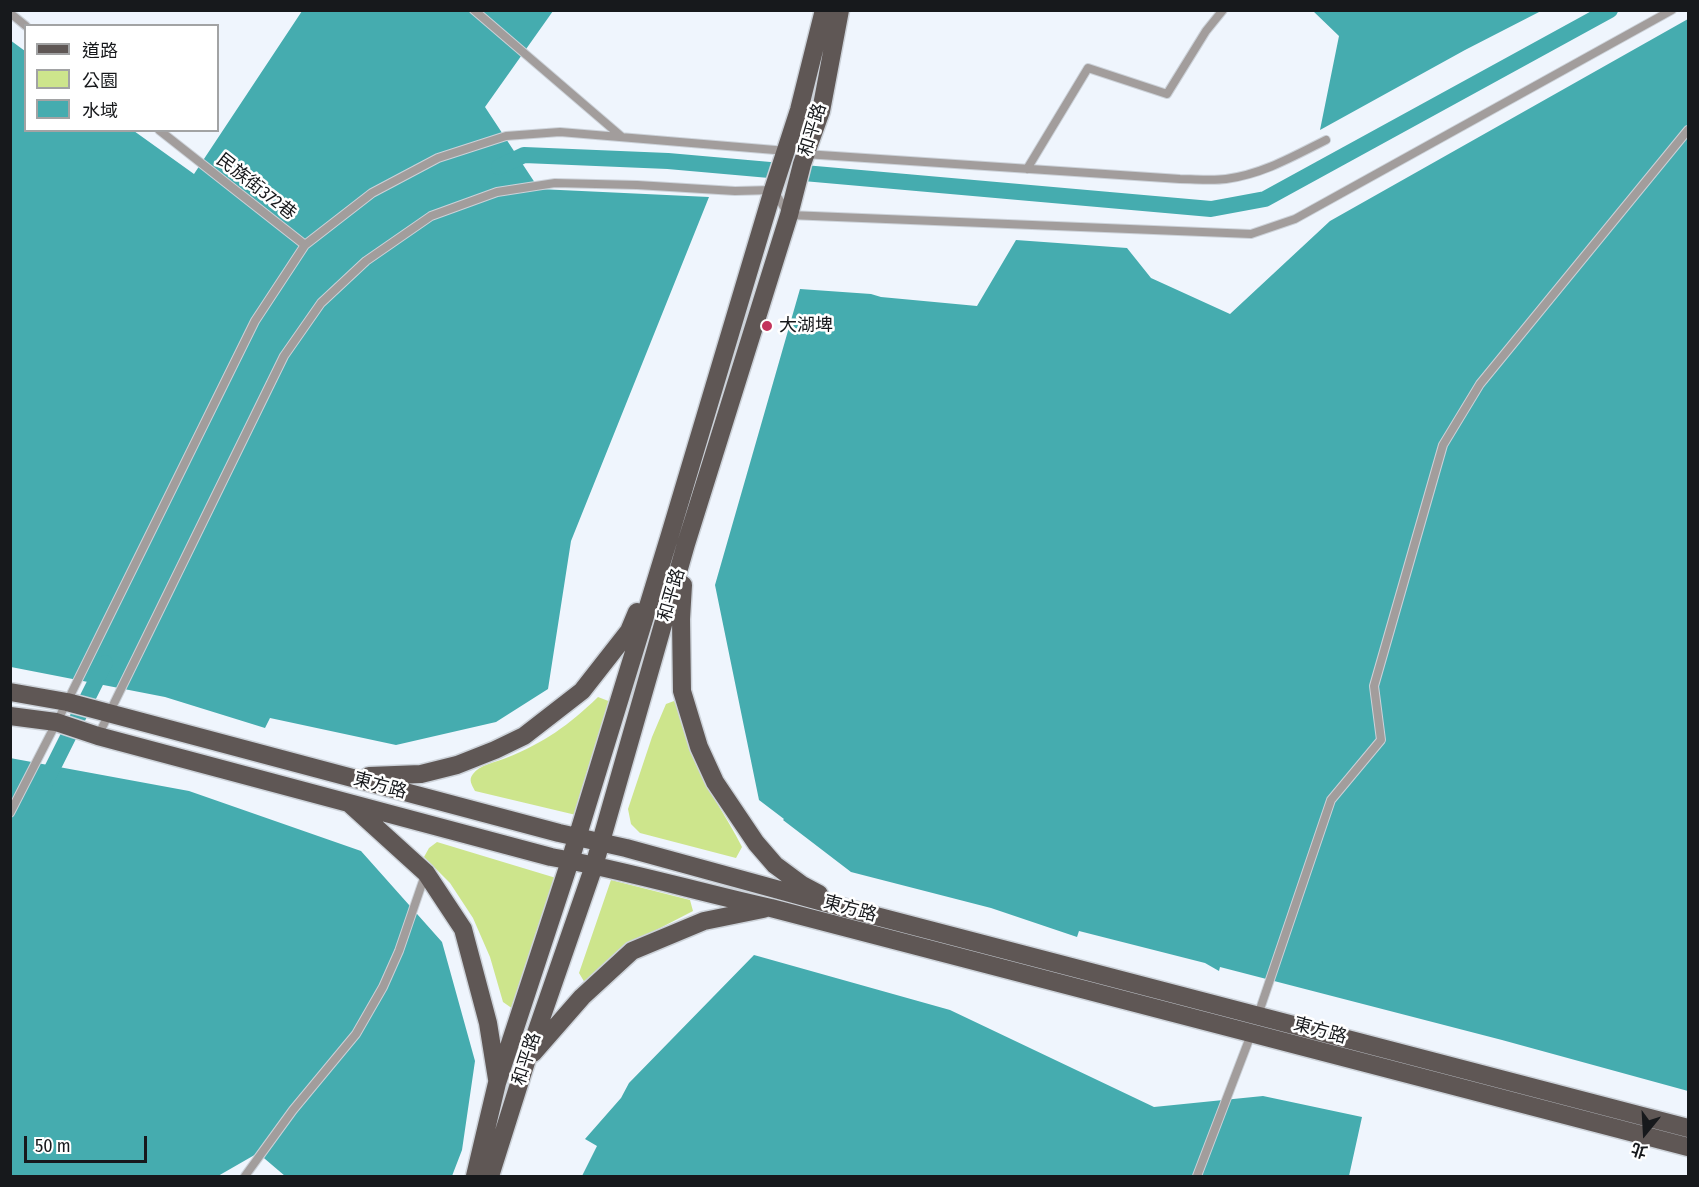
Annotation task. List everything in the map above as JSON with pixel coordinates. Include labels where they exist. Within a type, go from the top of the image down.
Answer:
[{"type":"main road","name":"和平路","points":[[490,1176],[601,842],[678,541],[774,188],[799,110],[824,10]]},
{"type":"main road","name":"和平路","points":[[475,1176],[497,1083],[789,215],[820,111],[840,10]]},
{"type":"main road","points":[[346,777],[421,774],[457,765],[524,736],[582,690],[629,631],[678,541]]},
{"type":"main road","points":[[678,541],[682,691],[699,747],[715,782],[756,843],[775,865],[802,885],[845,908]]},
{"type":"main road","name":"東方路","points":[[10,692],[67,702],[558,833],[601,842],[845,908],[1689,1146]]},
{"type":"main road","name":"東方路","points":[[10,716],[56,723],[551,857],[1689,1128]]},
{"type":"main road","points":[[348,802],[426,873],[463,929],[489,1023],[497,1083]]},
{"type":"main road","points":[[526,1062],[582,997],[632,951],[704,921],[771,908]]},
{"type":"lane","points":[[474,10],[622,137]]},
{"type":"lane","points":[[1027,169],[1088,68],[1167,94],[1206,31],[1223,10]]},
{"type":"lane","points":[[98,736],[284,356],[321,303],[366,261],[431,216],[497,192],[555,183],[637,184],[735,191],[774,188],[789,215],[1251,234],[1295,219],[1672,10]]},
{"type":"lane","points":[[10,13],[24,24]]},
{"type":"lane","points":[[1197,1176],[1255,1023],[1331,800],[1382,740],[1374,686],[1443,445],[1480,384],[1689,130]]},
{"type":"lane","name":"民族街372巷","points":[[162,132],[305,245]]},
{"type":"lane","points":[[10,813],[255,321],[305,245],[372,193],[438,158],[506,135],[560,132],[622,137],[804,159],[1027,169],[1180,179],[1226,179],[1260,171],[1281,163],[1326,140]]},
{"type":"lane","points":[[245,1176],[293,1110],[356,1034],[383,987],[399,951],[426,873]]},
{"type":"green space","points":[[598,697],[611,702],[576,815],[475,791],[471,780],[476,771],[544,739],[566,725]]},
{"type":"green space","points":[[674,701],[699,769],[742,847],[736,858],[640,833],[631,824],[628,809],[652,737],[666,704]]},
{"type":"green space","points":[[437,842],[556,878],[513,1009],[503,1002],[490,957],[473,918],[450,883],[424,857],[429,848]]},
{"type":"green space","points":[[611,880],[690,900],[693,911],[635,941],[585,983],[579,973]]},
{"type":"water","points":[[302,11],[553,11],[485,107],[539,189],[709,197],[571,541],[548,689],[496,722],[396,745],[270,718],[265,728],[165,697],[11,667],[10,40],[24,50],[24,132],[135,132],[194,174]]},
{"type":"water","points":[[1313,11],[1541,11],[1320,130],[1339,36]]},
{"type":"water","points":[[1688,19],[1688,1091],[1220,967],[1219,971],[1205,963],[1079,931],[1077,937],[991,908],[851,872],[759,800],[715,585],[800,289],[871,294],[881,297],[977,306],[1016,240],[1127,248],[1151,278],[1230,314],[1330,221]]},
{"type":"water","points":[[10,758],[189,791],[361,851],[442,942],[475,1061],[462,1150],[452,1176],[285,1176],[258,1153],[218,1176],[11,1176]]},
{"type":"water","points":[[754,955],[950,1010],[1154,1107],[1263,1096],[1362,1117],[1349,1176],[582,1176],[597,1146],[585,1139],[621,1098],[629,1083]]},
{"type":"waterway","points":[[499,167],[524,155],[668,161],[1211,209],[1265,199],[1610,10]]},
{"type":"waterway","points":[[44,785],[105,663]]},
{"type":"place","name":"大湖埤","points":[[767,326]]}]
